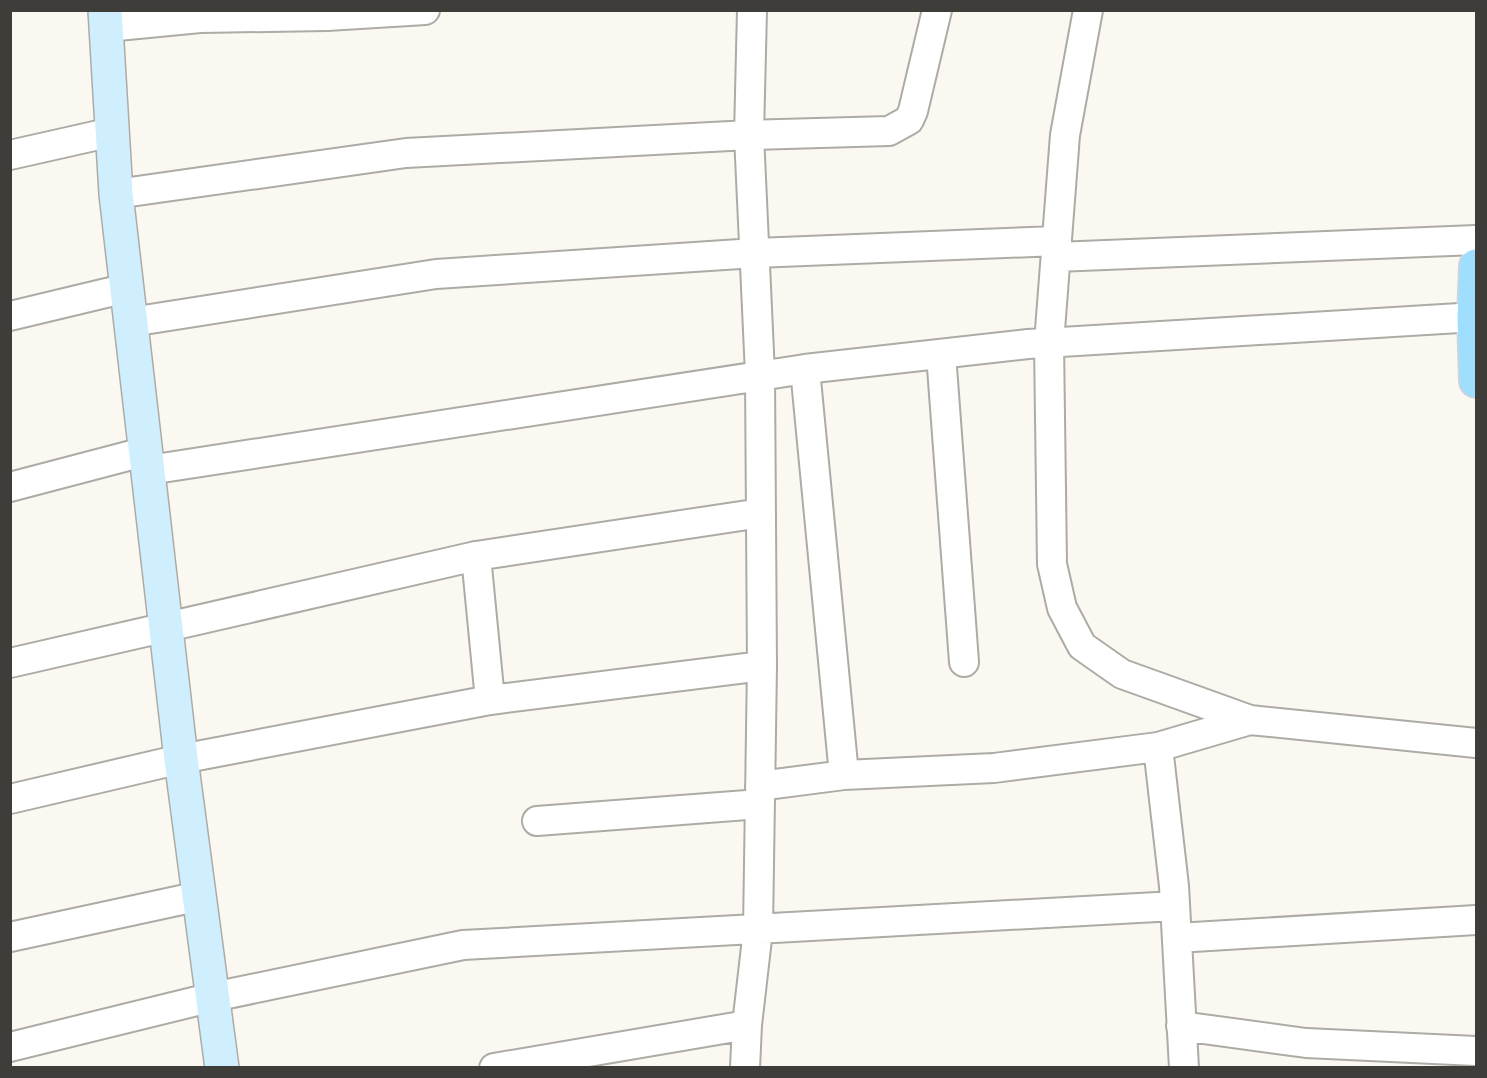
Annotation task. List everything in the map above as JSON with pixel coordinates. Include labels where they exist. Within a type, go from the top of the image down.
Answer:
[{"type":"main road","points":[[1476,266],[1476,381]]},
{"type":"street","points":[[222,1068],[181,759],[168,625],[116,194],[106,19],[200,14],[425,10]]},
{"type":"street","points":[[745,1068],[747,1025],[759,930],[762,666],[760,374],[749,135],[752,10]]},
{"type":"street","points":[[116,194],[406,153],[749,135],[889,131],[909,120],[913,111],[937,10]]},
{"type":"street","points":[[1088,10],[1065,135],[1049,343],[1052,564],[1062,608],[1082,646],[1122,674],[1250,720],[1476,743]]},
{"type":"street","points":[[10,155],[112,132]]},
{"type":"street","points":[[131,322],[436,274],[755,253],[1476,240]]},
{"type":"street","points":[[10,316],[127,288]]},
{"type":"street","points":[[10,487],[148,461],[760,374],[1049,343],[1475,317]]},
{"type":"street","points":[[941,354],[964,662]]},
{"type":"street","points":[[805,369],[844,775]]},
{"type":"street","points":[[10,663],[476,556],[761,513]]},
{"type":"street","points":[[476,556],[490,700]]},
{"type":"street","points":[[10,799],[181,759],[490,700],[762,666]]},
{"type":"street","points":[[537,821],[760,795],[844,775],[994,768],[1158,747],[1250,720]]},
{"type":"street","points":[[1158,747],[1175,906],[1184,1068]]},
{"type":"street","points":[[10,937],[200,896]]},
{"type":"street","points":[[10,1047],[213,997],[463,945],[1175,906]]},
{"type":"street","points":[[1177,938],[1476,920]]},
{"type":"street","points":[[494,1068],[747,1025]]},
{"type":"street","points":[[1181,1026],[1306,1043],[1476,1051]]}]
